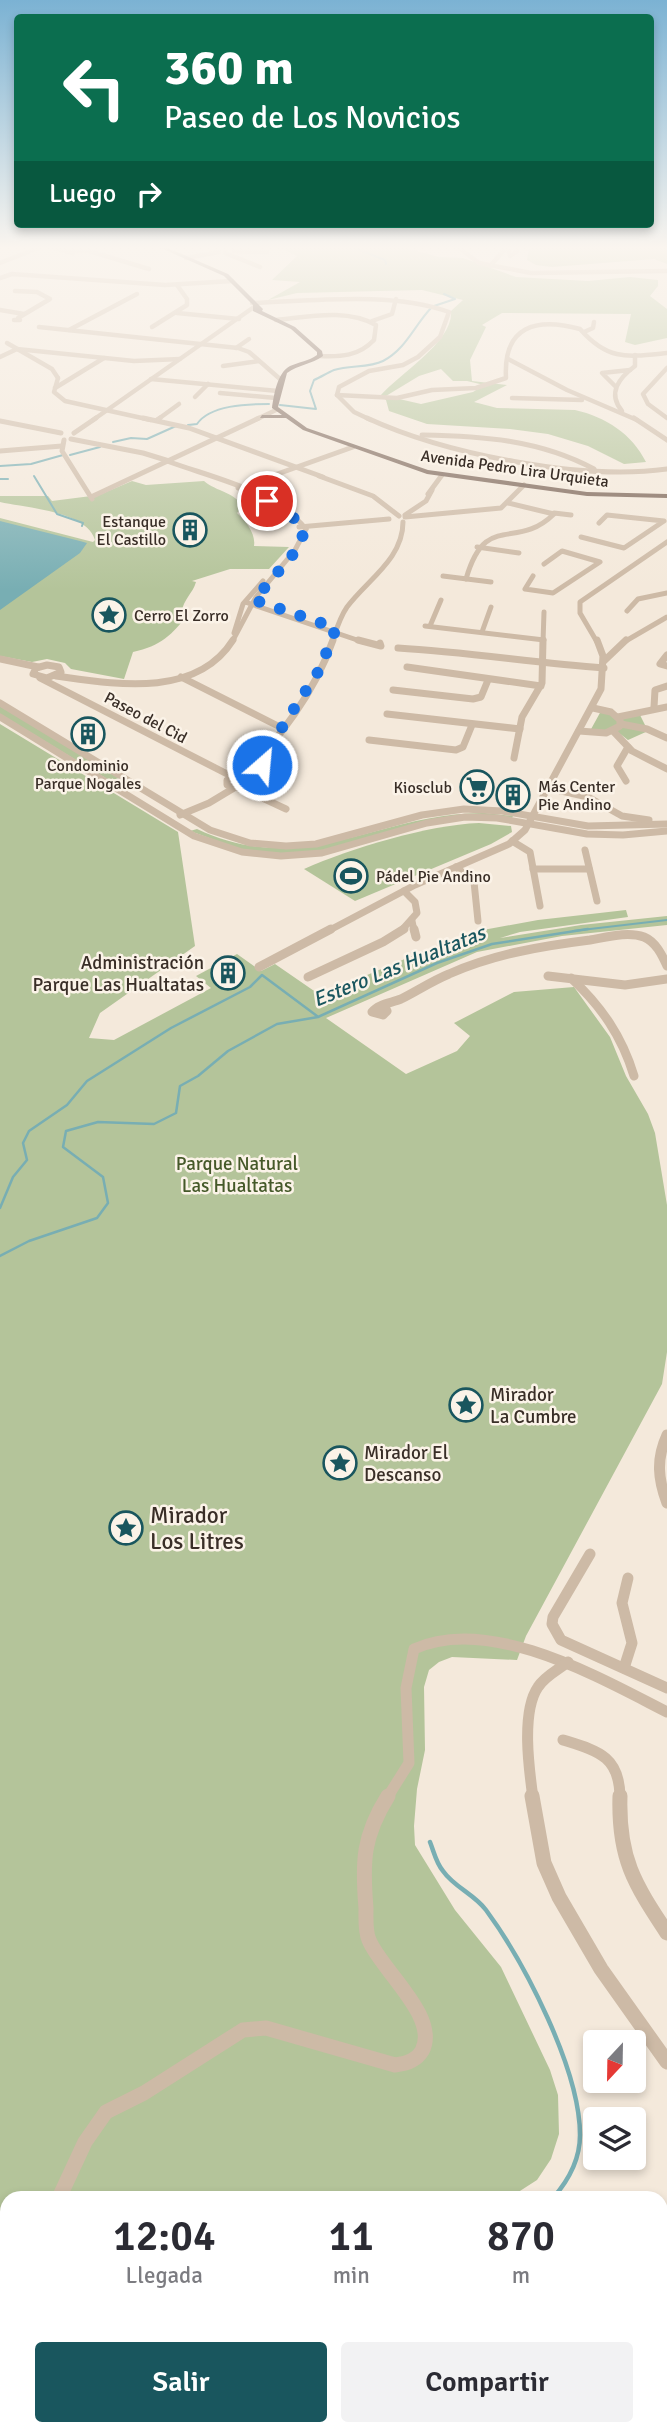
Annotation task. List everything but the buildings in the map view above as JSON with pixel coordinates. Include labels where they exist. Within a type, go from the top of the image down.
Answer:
[{"type":"main road","points":[[276,410],[280,381],[286,369],[307,362]]},
{"type":"main road","points":[[280,381],[288,370],[309,362]]},
{"type":"main road","name":"Avenida Pedro Lira Urquieta","points":[[276,410],[302,428],[416,470],[606,495],[667,496]]},
{"type":"main road","points":[[262,417],[285,417]]},
{"type":"street","points":[[40,362],[52,369],[58,378]]},
{"type":"street","points":[[54,388],[98,362]]},
{"type":"street","points":[[176,362],[89,420],[68,439],[63,453],[92,498],[276,410]]},
{"type":"street","points":[[223,366],[254,362]]},
{"type":"street","points":[[260,362],[280,381]]},
{"type":"street","points":[[408,362],[365,373],[339,387],[337,394],[341,403],[351,411],[411,435],[501,457],[597,471],[640,474],[667,469]]},
{"type":"street","points":[[337,394],[387,399],[432,390],[476,388],[505,379],[508,362]]},
{"type":"street","points":[[513,362],[584,397]]},
{"type":"street","points":[[622,411],[611,394],[614,384],[636,366],[636,362]]},
{"type":"street","points":[[667,368],[645,388],[643,396],[646,405],[667,418]]},
{"type":"street","points":[[273,372],[286,369]]},
{"type":"street","points":[[614,384],[601,374],[630,370]]},
{"type":"street","points":[[58,378],[71,379]]},
{"type":"street","points":[[58,378],[54,388],[56,396],[74,403],[158,420],[218,438],[377,500],[399,519],[404,531],[375,578],[347,606],[323,663],[266,752],[263,763],[195,809],[170,820]]},
{"type":"street","points":[[151,379],[208,384],[277,395]]},
{"type":"street","points":[[195,397],[208,384]]},
{"type":"street","points":[[220,393],[277,395]]},
{"type":"street","points":[[243,401],[250,394]]},
{"type":"street","points":[[558,399],[513,398],[516,399],[558,399],[570,399],[597,399]]},
{"type":"street","points":[[570,399],[597,399],[622,411],[667,440]]},
{"type":"street","points":[[158,420],[179,404]]},
{"type":"street","points":[[0,421],[167,461],[274,503],[293,516],[302,529],[298,549],[249,601],[234,634],[218,659],[181,677],[151,682],[113,683],[56,675],[40,678]]},
{"type":"street","points":[[411,435],[525,442],[556,450],[597,471]]},
{"type":"street","points":[[0,451],[68,439]]},
{"type":"street","points":[[238,488],[353,447]]},
{"type":"street","points":[[399,519],[422,503],[442,475]]},
{"type":"street","points":[[302,529],[496,509],[507,504],[524,485]]},
{"type":"street","points":[[87,491],[105,491]]},
{"type":"street","points":[[507,504],[571,514]]},
{"type":"street","points":[[462,578],[478,547],[488,538],[534,529],[549,515],[507,504]]},
{"type":"street","points":[[478,547],[493,538],[540,529],[554,513]]},
{"type":"street","points":[[581,537],[622,548],[664,520],[607,515],[599,523]]},
{"type":"street","points":[[636,540],[643,542]]},
{"type":"street","points":[[259,967],[404,891],[512,841],[532,821],[601,689],[604,664],[601,647],[579,608],[583,598],[596,586],[667,541]]},
{"type":"street","points":[[478,547],[519,553]]},
{"type":"street","points":[[533,576],[525,589],[556,592],[578,581],[600,562],[562,551],[544,564]]},
{"type":"street","points":[[443,576],[491,582]]},
{"type":"street","points":[[626,611],[638,599],[667,593]]},
{"type":"street","points":[[441,600],[427,626],[544,640]]},
{"type":"street","points":[[249,601],[382,645],[376,646],[336,630]]},
{"type":"street","points":[[482,632],[491,607]]},
{"type":"street","points":[[514,758],[523,715],[541,686],[544,612]]},
{"type":"street","points":[[604,664],[635,632],[667,617]]},
{"type":"street","points":[[601,647],[616,649]]},
{"type":"street","points":[[398,648],[466,652],[543,663],[604,664]]},
{"type":"street","points":[[0,661],[35,669],[52,665],[59,667],[56,675]]},
{"type":"street","points":[[407,667],[541,686]]},
{"type":"street","name":"Paseo del Cid","points":[[35,669],[40,678],[286,809],[237,782]]},
{"type":"street","name":"Paseo del Cid","points":[[56,675],[86,701]]},
{"type":"street","points":[[181,677],[282,728]]},
{"type":"street","points":[[393,690],[473,699],[481,696],[488,680]]},
{"type":"street","points":[[653,706],[656,689],[667,686]]},
{"type":"street","points":[[0,703],[208,828],[250,843],[292,846],[332,840],[445,811],[484,810],[600,834],[667,831]]},
{"type":"street","points":[[613,731],[619,720],[653,706],[667,707]]},
{"type":"street","points":[[593,708],[667,738]]},
{"type":"street","points":[[387,714],[520,729]]},
{"type":"street","points":[[0,717],[187,832],[213,844],[242,852],[294,856],[341,849],[446,819],[489,817],[598,827],[667,824]]},
{"type":"street","points":[[369,740],[458,750],[463,747],[472,725]]},
{"type":"street","points":[[657,733],[667,730]]},
{"type":"street","points":[[579,731],[613,731]]},
{"type":"street","points":[[613,731],[628,747],[667,769]]},
{"type":"street","points":[[626,781],[617,766],[628,747]]},
{"type":"street","points":[[548,788],[588,797],[627,818],[667,818]]},
{"type":"street","points":[[187,832],[197,827],[208,828]]},
{"type":"street","points":[[512,841],[529,850],[540,906]]},
{"type":"street","points":[[585,850],[597,901]]},
{"type":"street","points":[[456,866],[475,884],[478,921]]},
{"type":"street","points":[[533,869],[589,869]]},
{"type":"street","points":[[308,977],[380,945],[399,933],[412,921],[417,904],[404,891]]},
{"type":"street","points":[[399,933],[416,935],[412,921]]},
{"type":"street","points":[[384,1007],[413,990],[467,966],[536,947],[635,935],[653,942],[667,965]]},
{"type":"street","points":[[548,976],[625,985],[667,979]]},
{"type":"street","points":[[571,978],[597,1004],[615,1028],[634,1076]]},
{"type":"street","points":[[667,1435],[659,1451],[657,1468],[667,1503]]},
{"type":"street","points":[[63,2191],[85,2142],[106,2112],[144,2093],[243,2030],[266,2028],[395,2065],[408,2064],[419,2056],[426,2043],[424,2022],[368,1939],[363,1856],[374,1817],[409,1763],[406,1688],[414,1649],[433,1640],[478,1641],[515,1646],[568,1662],[663,1710],[667,1689],[561,1640],[552,1624],[553,1617],[590,1554]]},
{"type":"street","points":[[624,1668],[632,1643],[622,1603],[628,1578]]},
{"type":"street","points":[[568,1662],[542,1682],[535,1692],[529,1710],[529,1760],[541,1850],[549,1877],[577,1928],[623,2001],[667,2063]]},
{"type":"street","points":[[563,1740],[592,1748],[605,1755],[616,1767],[624,1857],[636,1885],[667,1933]]},
{"type":"green space","points":[[418,362],[470,362],[472,381],[507,385],[474,402],[497,408],[575,410],[586,413],[607,422],[626,435],[646,462],[624,464],[588,446],[548,434],[427,424],[389,411],[386,400],[380,396]],"holes":[[[441,369],[453,381],[484,385],[473,392],[421,404],[386,396],[419,376]]]},
{"type":"green space","points":[[132,481],[146,485],[204,481],[240,502],[243,507],[237,513],[250,528],[254,546],[289,547],[269,569],[230,569],[192,581],[196,582],[182,611],[189,613],[165,638],[133,652],[124,679],[71,669],[65,663],[47,659],[32,662],[0,656],[0,518],[93,542],[95,540],[90,530],[68,517],[0,502],[0,496],[48,496],[52,501],[99,495]]},
{"type":"green space","points":[[0,706],[136,787],[127,791],[0,714]]},
{"type":"green space","points":[[601,711],[640,715],[648,731],[628,740],[619,733],[590,731]]},
{"type":"green space","name":"Parque Natural Las Hualtatas","points":[[0,724],[178,832],[195,946],[100,1013],[89,1038],[114,1040],[211,988],[196,976],[237,954],[261,971],[275,964],[320,995],[433,947],[483,930],[538,920],[626,910],[628,917],[520,932],[500,938],[581,925],[667,916],[667,925],[562,936],[477,952],[326,1018],[406,1074],[457,1051],[470,1036],[454,1023],[514,992],[574,987],[610,1037],[655,1133],[667,1205],[667,1352],[662,1384],[526,1636],[517,1660],[452,1657],[429,1670],[424,1687],[425,1750],[417,1789],[415,1845],[455,1910],[501,1967],[550,2070],[558,2095],[559,2134],[551,2159],[537,2180],[520,2191],[0,2191]]},
{"type":"green space","points":[[485,813],[513,816],[469,815],[349,846],[297,854],[245,851],[190,831],[197,829],[236,843],[272,848],[307,846],[447,815]]},
{"type":"green space","points":[[479,823],[511,826],[512,832],[491,844],[355,901],[304,869],[390,839],[437,828]]},
{"type":"water","points":[[0,521],[87,543],[80,553],[0,610]]},
{"type":"waterway","points":[[280,405],[316,409],[310,391],[314,380],[334,370],[381,362]]},
{"type":"waterway","points":[[188,425],[197,424],[220,409],[269,404]]},
{"type":"waterway","points":[[113,442],[131,438],[147,439],[176,426]]},
{"type":"waterway","points":[[70,455],[100,447]]},
{"type":"waterway","points":[[0,466],[31,464],[63,455]]},
{"type":"waterway","points":[[34,476],[57,514],[83,523],[82,526]]},
{"type":"waterway","points":[[0,479],[8,479]]},
{"type":"waterway","name":"Estero Las Hualtatas","points":[[582,930],[667,920]]},
{"type":"waterway","name":"Estero Las Hualtatas","points":[[582,930],[588,929]]},
{"type":"waterway","name":"Estero Las Hualtatas","points":[[0,1256],[29,1241],[97,1218],[108,1203],[103,1177],[63,1147],[66,1131],[98,1122],[154,1124],[176,1113],[180,1086],[198,1076],[228,1051],[277,1024],[318,1017],[437,963],[492,944],[582,930]]},
{"type":"waterway","name":"Estero Las Hualtatas","points":[[573,931],[582,930]]},
{"type":"waterway","points":[[0,1208],[13,1177],[27,1160],[23,1143],[29,1131],[67,1105],[87,1081],[171,1028],[250,987],[262,975],[317,1016]]},
{"type":"waterway","points":[[430,1842],[443,1871],[481,1904],[501,1932],[533,1987],[561,2049],[578,2109],[580,2135],[578,2153],[572,2169],[558,2191]]},
{"type":"place","name":"Estanque El Castillo","points":[[190,530]]},
{"type":"place","name":"Cerro El Zorro","points":[[109,615]]},
{"type":"place","name":"Condominio Parque Nogales","points":[[88,734]]},
{"type":"place","name":"Kiosclub","points":[[477,787]]},
{"type":"place","name":"Más Center Pie Andino","points":[[513,795]]},
{"type":"place","name":"Pádel Pie Andino","points":[[351,876]]},
{"type":"place","name":"Administración Parque Las Hualtatas","points":[[228,973]]},
{"type":"place","name":"Mirador La Cumbre","points":[[466,1405]]},
{"type":"place","name":"Mirador El Descanso","points":[[340,1463]]},
{"type":"place","name":"Mirador Los Litres","points":[[126,1528]]},
{"type":"route","points":[[262,765],[266,752],[323,663],[336,628],[254,600],[273,576],[286,565],[304,533],[290,513],[267,501]]}]
